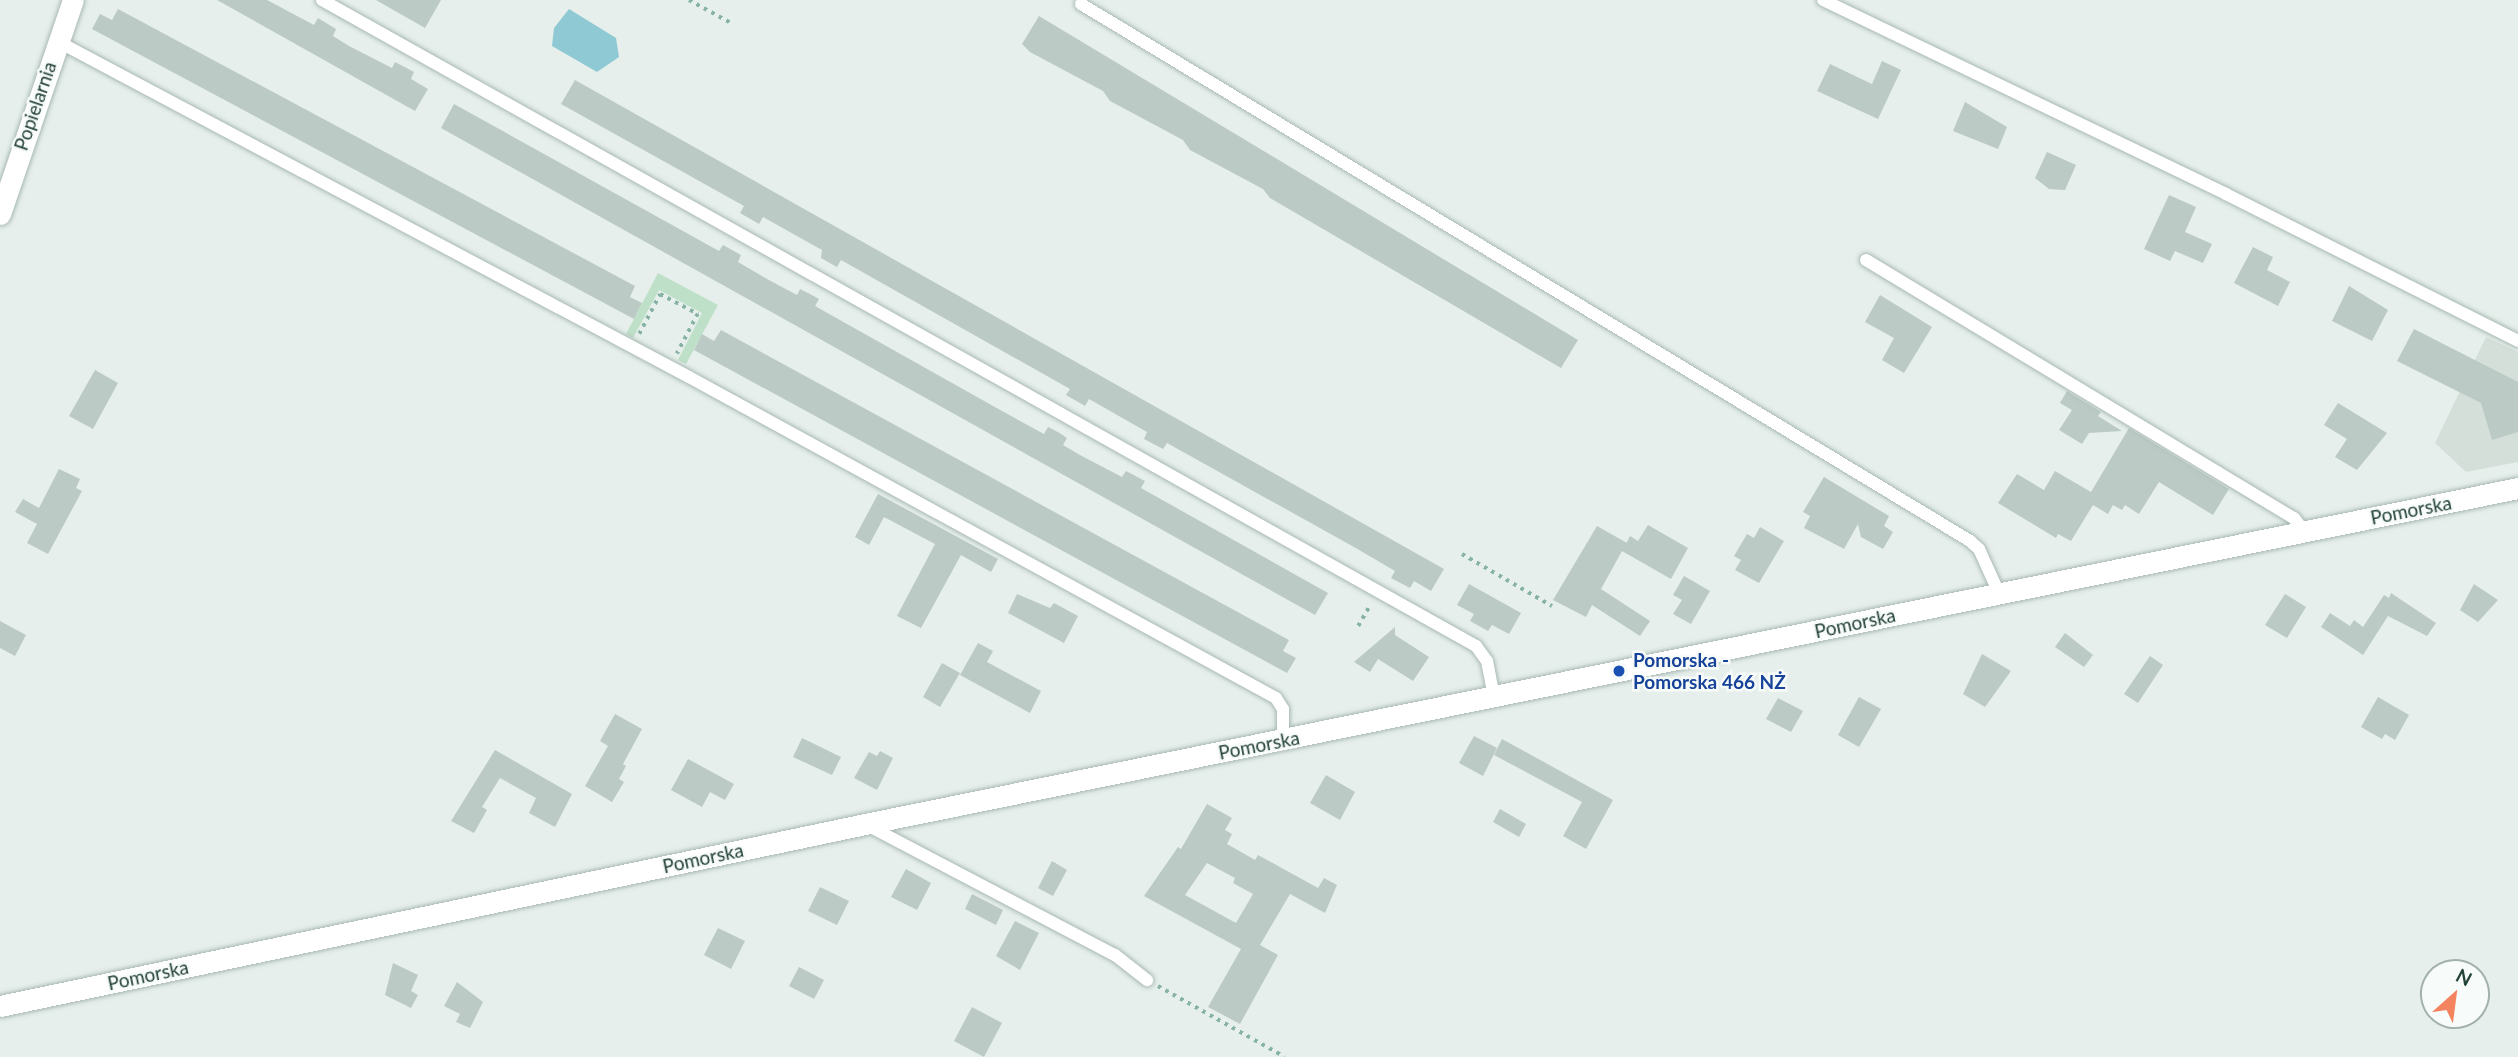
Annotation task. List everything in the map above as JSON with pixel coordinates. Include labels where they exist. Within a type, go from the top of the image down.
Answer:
[{"type":"street","name":"Popielarnia","points":[[0,214],[73,0]]},
{"type":"street","name":"Pomorska","points":[[0,1006],[865,824],[2518,488]]},
{"type":"lane","points":[[322,0],[1476,646],[1487,661],[1494,697]]},
{"type":"lane","points":[[1824,0],[2226,194],[2518,341]]},
{"type":"lane","points":[[1081,4],[1970,541],[1979,549],[1999,593]]},
{"type":"lane","points":[[57,41],[670,367],[1276,698],[1283,709],[1283,740]]},
{"type":"lane","points":[[1866,260],[2294,518],[2304,531]]},
{"type":"lane","points":[[865,824],[1115,955],[1147,980]]},
{"type":"path","points":[[689,0],[733,24]]},
{"type":"path","points":[[631,348],[660,294],[698,314],[670,367]]},
{"type":"path","points":[[1462,554],[1552,606]]},
{"type":"path","points":[[1358,626],[1377,591]]},
{"type":"path","points":[[1147,980],[1285,1057]]},
{"type":"shaded area","points":[[2486,337],[2518,352],[2518,462],[2466,472],[2435,443]]},
{"type":"green space","points":[[658,273],[718,305],[686,364],[678,360],[702,313],[659,290],[633,338],[626,334]]},
{"type":"water","points":[[569,9],[616,38],[619,57],[597,72],[552,46],[554,28]]},
{"type":"building","points":[[217,0],[267,0],[314,25],[318,18],[336,29],[333,36],[392,68],[395,62],[414,72],[411,79],[428,89],[415,111]]},
{"type":"building","points":[[376,0],[441,0],[425,28]]},
{"type":"building","points":[[118,9],[635,286],[630,297],[642,303],[634,319],[92,29],[100,14],[112,20]]},
{"type":"building","points":[[1039,16],[1578,340],[1561,368],[1270,198],[1263,189],[1190,150],[1183,140],[1110,101],[1103,91],[1030,52],[1022,44]]},
{"type":"building","points":[[1882,61],[1901,70],[1878,119],[1817,91],[1830,64],[1872,84]]},
{"type":"building","points":[[575,80],[1444,569],[1431,591],[1414,581],[1410,588],[1391,578],[1395,571],[1354,547],[1167,443],[1163,449],[1144,439],[1147,432],[1089,399],[1085,406],[1066,395],[1070,389],[841,260],[837,267],[821,258],[822,250],[763,217],[759,224],[740,213],[744,206],[561,104]]},
{"type":"building","points":[[1965,102],[2007,127],[1998,149],[1953,131]]},
{"type":"building","points":[[454,104],[719,251],[723,245],[741,255],[738,262],[797,295],[800,289],[819,299],[815,306],[1044,434],[1048,427],[1058,432],[1067,438],[1063,445],[1122,477],[1126,471],[1145,481],[1141,488],[1328,593],[1315,615],[441,128]]},
{"type":"building","points":[[2047,152],[2076,165],[2065,190],[2049,189],[2035,178]]},
{"type":"building","points":[[2169,195],[2196,207],[2185,232],[2212,244],[2203,263],[2175,251],[2170,261],[2144,249]]},
{"type":"building","points":[[2253,247],[2273,257],[2267,270],[2290,282],[2278,306],[2234,283]]},
{"type":"building","points":[[2349,286],[2388,310],[2372,341],[2332,321]]},
{"type":"building","points":[[1880,295],[1932,327],[1904,373],[1882,360],[1894,338],[1865,322]]},
{"type":"building","points":[[2414,329],[2518,382],[2518,432],[2492,440],[2481,403],[2397,361]]},
{"type":"building","points":[[721,330],[1289,640],[1283,651],[1296,658],[1287,673],[694,350],[702,334],[714,341]]},
{"type":"building","points":[[95,370],[118,383],[93,429],[69,416]]},
{"type":"building","points":[[2067,391],[2101,412],[2098,416],[2122,431],[2089,433],[2082,444],[2059,430],[2072,410],[2060,403]]},
{"type":"building","points":[[2338,403],[2387,433],[2357,470],[2335,457],[2347,439],[2324,425]]},
{"type":"building","points":[[2129,428],[2229,489],[2213,515],[2159,482],[2139,514],[2125,505],[2122,510],[2113,505],[2108,514],[2093,505],[2071,541],[2058,534],[2056,538],[1998,503],[2017,474],[2044,490],[2055,471],[2091,492]]},
{"type":"building","points":[[59,469],[80,479],[76,488],[82,491],[48,554],[27,543],[37,524],[15,512],[23,499],[39,508]]},
{"type":"building","points":[[1824,477],[1889,516],[1884,526],[1893,532],[1883,549],[1861,537],[1858,524],[1844,549],[1804,528],[1810,516],[1803,512]]},
{"type":"building","points":[[878,494],[998,559],[991,572],[961,555],[921,628],[897,616],[935,544],[884,517],[869,545],[855,537]]},
{"type":"building","points":[[1648,525],[1688,548],[1671,579],[1622,551],[1601,589],[1650,621],[1640,636],[1592,605],[1586,617],[1553,600],[1597,526],[1627,543],[1630,536],[1638,541]]},
{"type":"building","points":[[1760,527],[1784,541],[1759,583],[1735,570],[1741,560],[1734,556],[1747,534],[1754,538]]},
{"type":"building","points":[[1684,576],[1710,591],[1691,624],[1673,614],[1682,600],[1673,595]]},
{"type":"building","points":[[1469,584],[1521,613],[1509,634],[1492,625],[1488,631],[1470,621],[1474,614],[1457,605]]},
{"type":"building","points":[[2474,584],[2498,600],[2478,622],[2460,610]]},
{"type":"building","points":[[2391,593],[2436,623],[2427,636],[2388,616],[2363,655],[2321,627],[2330,613],[2350,626],[2354,620],[2363,627],[2384,595],[2389,598]]},
{"type":"building","points":[[1017,594],[1050,608],[1054,603],[1078,616],[1064,643],[1008,613]]},
{"type":"building","points":[[2285,594],[2306,607],[2287,638],[2265,625]]},
{"type":"building","points":[[0,621],[26,635],[15,656],[0,648]]},
{"type":"building","points":[[1395,627],[1395,635],[1429,657],[1413,681],[1378,659],[1370,672],[1354,662]]},
{"type":"building","points":[[2065,633],[2093,655],[2084,667],[2055,647]]},
{"type":"building","points":[[978,643],[993,651],[987,662],[1041,691],[1030,713],[960,675]]},
{"type":"building","points":[[1982,654],[2011,671],[1985,707],[1963,694]]},
{"type":"building","points":[[2150,656],[2163,665],[2138,703],[2124,694]]},
{"type":"building","points":[[942,663],[960,673],[940,707],[923,697]]},
{"type":"building","points":[[1859,697],[1881,709],[1859,747],[1838,735]]},
{"type":"building","points":[[2378,697],[2409,715],[2395,740],[2385,734],[2382,739],[2361,727]]},
{"type":"building","points":[[1778,698],[1803,711],[1791,732],[1766,719]]},
{"type":"building","points":[[615,714],[642,729],[623,764],[626,766],[619,779],[624,782],[612,802],[585,786],[608,746],[600,741]]},
{"type":"building","points":[[1474,736],[1497,748],[1483,776],[1459,763]]},
{"type":"building","points":[[802,738],[841,757],[832,775],[793,757]]},
{"type":"building","points":[[1502,739],[1613,800],[1586,849],[1563,836],[1582,802],[1494,755]]},
{"type":"building","points":[[495,750],[572,794],[555,827],[529,813],[536,798],[500,778],[482,807],[487,810],[474,833],[451,821]]},
{"type":"building","points":[[880,751],[893,758],[877,790],[854,778],[869,752],[877,756]]},
{"type":"building","points":[[688,759],[734,784],[725,800],[710,792],[702,807],[671,790]]},
{"type":"building","points":[[1326,775],[1355,792],[1340,820],[1310,803]]},
{"type":"building","points":[[1207,804],[1232,818],[1225,830],[1232,834],[1227,844],[1255,860],[1258,855],[1318,888],[1324,878],[1337,885],[1325,913],[1290,894],[1260,945],[1278,955],[1240,1024],[1208,1007],[1241,949],[1144,896],[1178,847],[1181,849]],"holes":[[[1207,863],[1235,878],[1233,883],[1253,894],[1236,923],[1185,895]]]},
{"type":"building","points":[[1500,809],[1526,824],[1519,837],[1493,822]]},
{"type":"building","points":[[1052,861],[1067,870],[1053,896],[1038,888]]},
{"type":"building","points":[[906,869],[931,883],[917,910],[891,897]]},
{"type":"building","points":[[820,887],[849,901],[837,925],[808,911]]},
{"type":"building","points":[[972,894],[1003,910],[996,925],[965,909]]},
{"type":"building","points":[[1015,921],[1039,933],[1020,970],[996,956]]},
{"type":"building","points":[[718,928],[745,941],[731,969],[704,955]]},
{"type":"building","points":[[393,963],[418,975],[411,991],[418,995],[411,1008],[385,995]]},
{"type":"building","points":[[799,967],[824,980],[814,999],[789,986]]},
{"type":"building","points":[[457,982],[483,1002],[470,1028],[456,1022],[460,1014],[444,1006]]},
{"type":"building","points":[[972,1007],[1002,1023],[984,1057],[954,1041]]},
{"type":"place","name":"Pomorska - Pomorska 466 NŻ","points":[[1619,671]]}]
